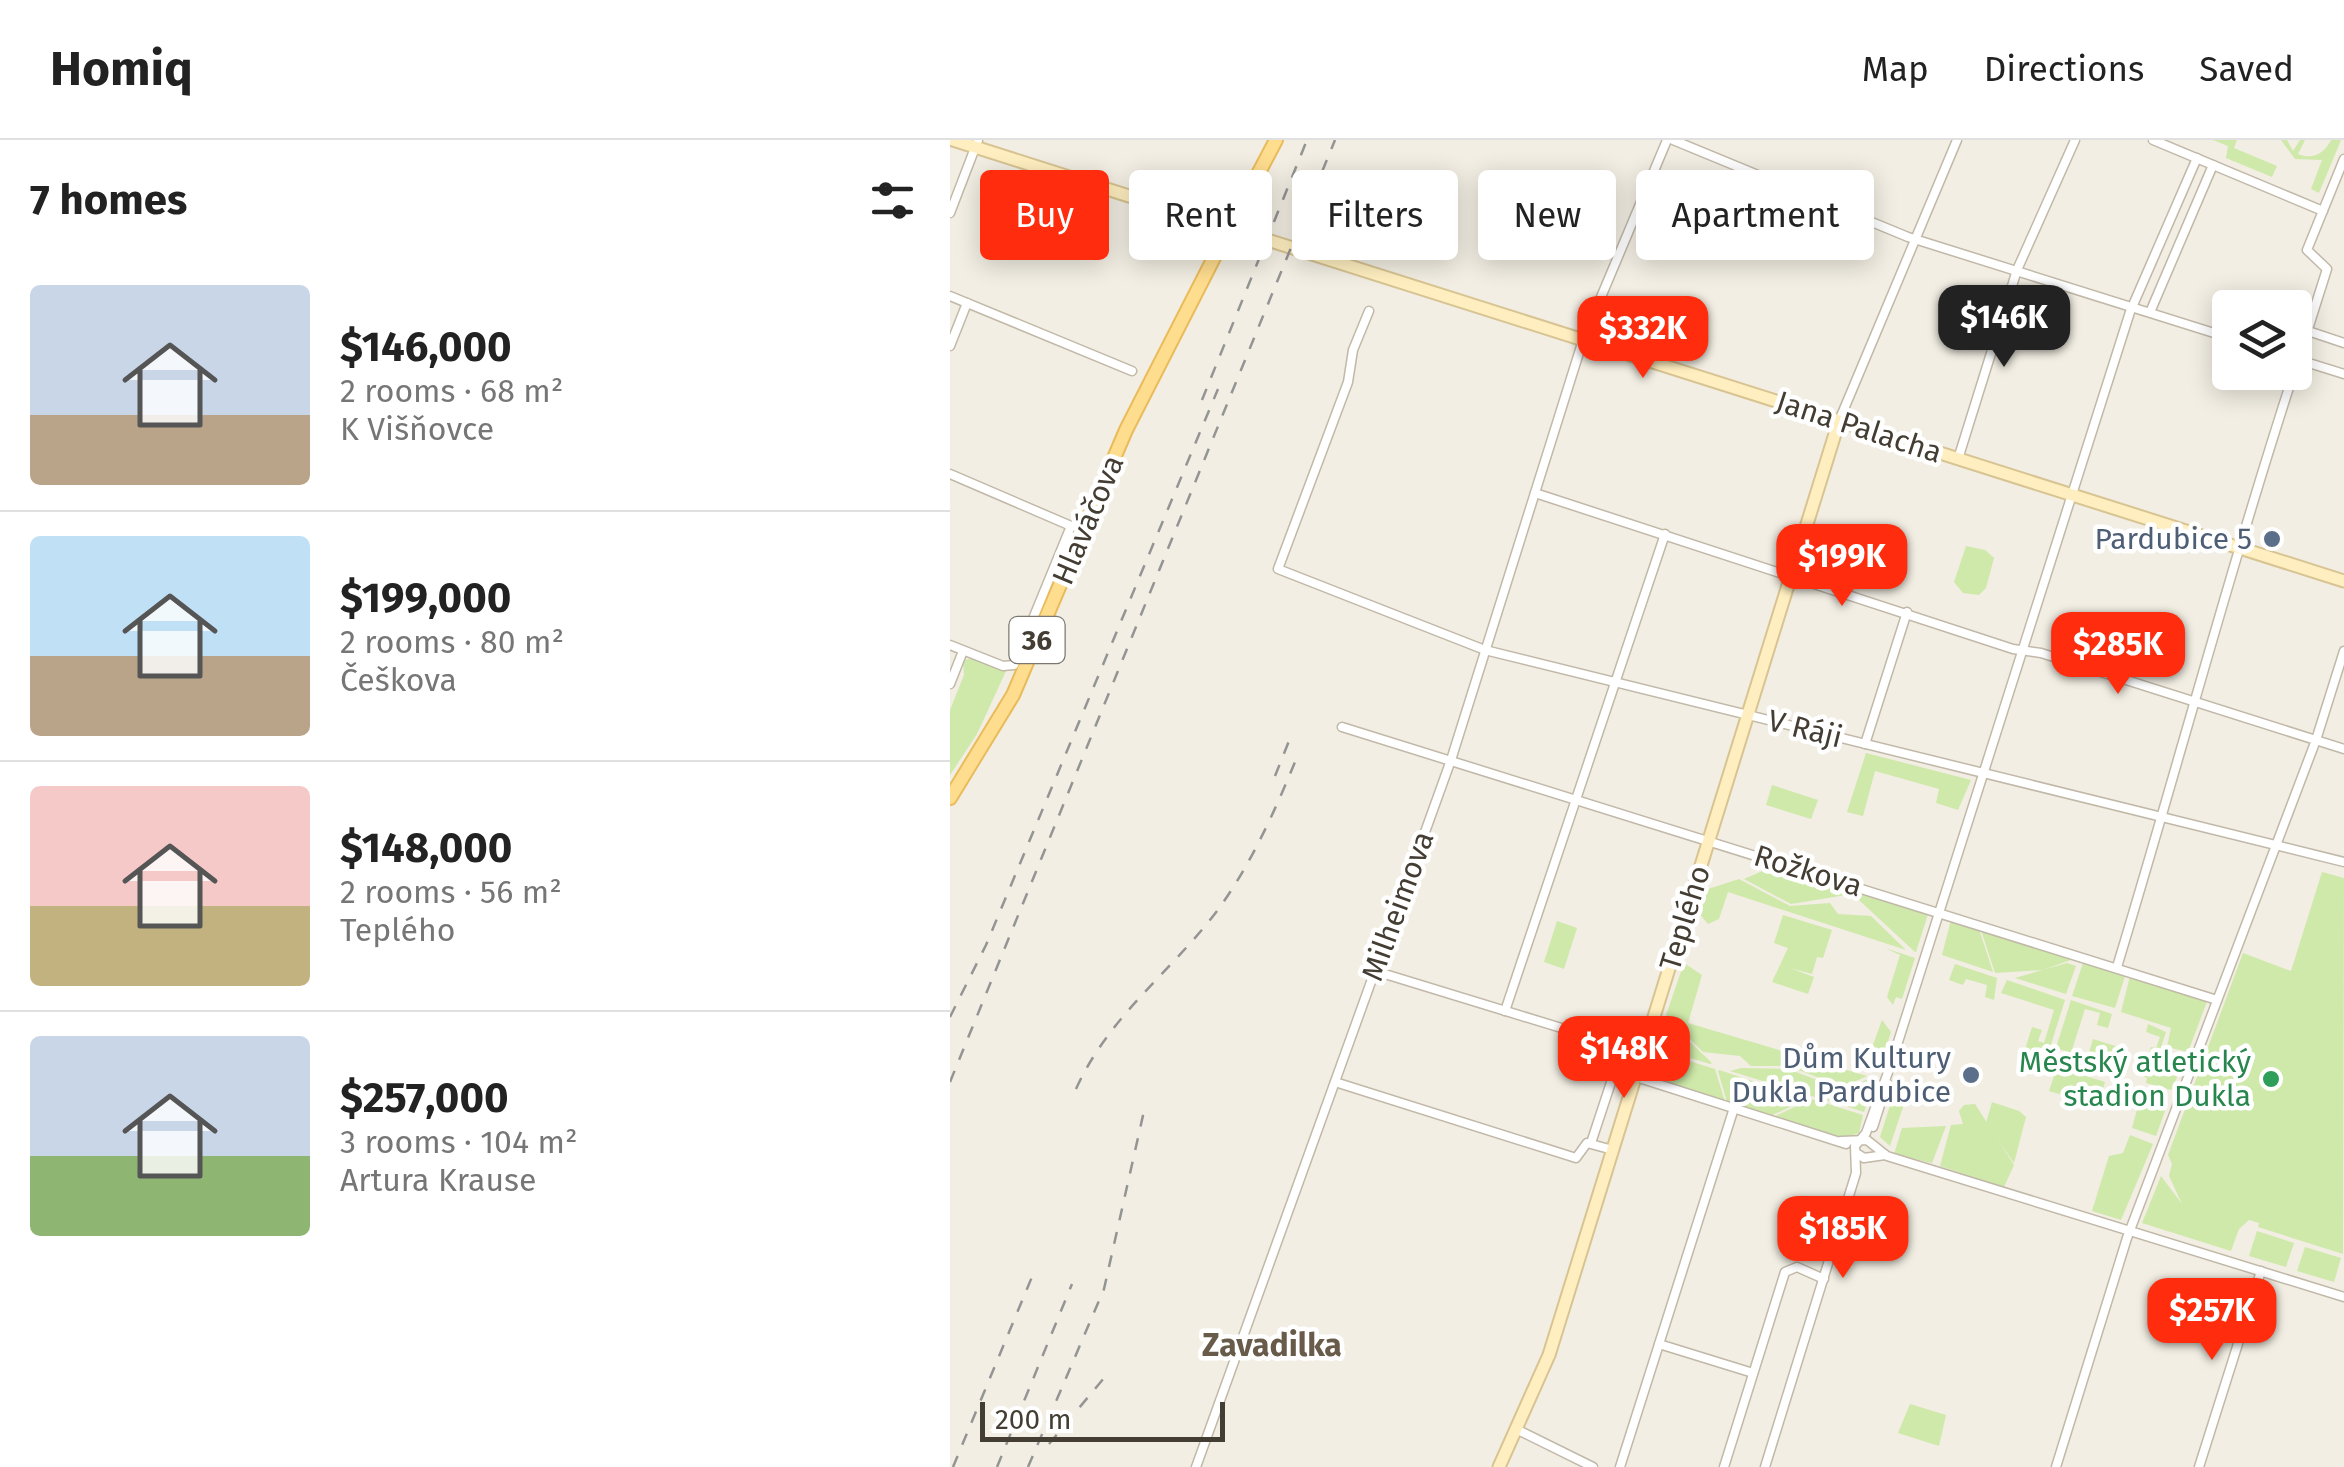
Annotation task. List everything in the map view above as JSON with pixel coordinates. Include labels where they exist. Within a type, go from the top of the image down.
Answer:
[{"type":"main road","points":[[953,140],[977,144],[1129,195]]},
{"type":"main road","name":"36","points":[[1262,170],[1276,140]]},
{"type":"main road","name":"Jana Palacha","points":[[1272,242],[2344,581]]},
{"type":"main road","name":"Hlaváčova","points":[[950,798],[1012,694],[1126,430],[1213,260]]},
{"type":"main road","name":"Teplého","points":[[1499,1467],[1549,1355],[1839,421]]},
{"type":"street","points":[[1670,140],[1915,239],[2212,332]]},
{"type":"street","name":"Milheimova","points":[[1196,1467],[1450,760],[1583,340],[1670,140]]},
{"type":"street","points":[[1839,421],[1957,140]]},
{"type":"street","points":[[1958,459],[2018,270],[2074,140]]},
{"type":"street","points":[[2153,140],[2322,211]]},
{"type":"street","points":[[950,213],[977,144]]},
{"type":"street","points":[[1856,1173],[1868,1157],[1891,1064],[2131,306],[2196,158]]},
{"type":"street","points":[[2312,319],[2326,266],[2307,250],[2344,159]]},
{"type":"street","points":[[2151,310],[2214,165]]},
{"type":"street","points":[[950,296],[1132,371]]},
{"type":"street","points":[[950,346],[968,303]]},
{"type":"street","name":"V Ráji","points":[[1369,311],[1353,350],[1348,382],[1276,567],[1485,650],[2344,862]]},
{"type":"street","points":[[2312,333],[2344,343]]},
{"type":"street","points":[[2312,364],[2344,374]]},
{"type":"street","points":[[2117,968],[2164,818],[2192,701],[2289,390]]},
{"type":"street","name":"Hlaváčova","points":[[950,474],[1070,524],[1011,667],[963,650]]},
{"type":"street","points":[[1535,492],[2344,749]]},
{"type":"street","points":[[1505,1011],[1579,800],[1665,534]]},
{"type":"street","points":[[1865,744],[1907,612]]},
{"type":"street","points":[[950,645],[963,650],[950,684]]},
{"type":"street","points":[[2056,1467],[2130,1232],[2316,740],[2344,651]]},
{"type":"street","name":"Rožkova","points":[[1342,727],[2217,1000]]},
{"type":"street","points":[[1375,971],[1644,1053]]},
{"type":"street","points":[[1590,1143],[1622,1046]]},
{"type":"street","points":[[1766,1467],[1856,1173],[1860,1140],[1891,1064]]},
{"type":"street","points":[[1636,1077],[1841,1142],[1868,1157],[1887,1156],[2344,1296]]},
{"type":"street","points":[[1335,1082],[1576,1158],[1585,1143],[1613,1150]]},
{"type":"street","points":[[1634,1467],[1621,1465],[1734,1108]]},
{"type":"street","points":[[1841,1142],[1860,1140],[1887,1156]]},
{"type":"street","points":[[1724,1467],[1785,1272],[1798,1267],[1824,1279]]},
{"type":"street","points":[[2199,1467],[2261,1271]]},
{"type":"street","points":[[1659,1344],[1753,1373]]},
{"type":"street","points":[[1518,1430],[1593,1467]]},
{"type":"green space","points":[[2213,140],[2237,140],[2234,148],[2277,166],[2272,177],[2226,158],[2228,146]]},
{"type":"green space","points":[[2281,140],[2287,140],[2293,151],[2300,140],[2305,140],[2298,154],[2313,156],[2331,140],[2341,140],[2319,193],[2311,189],[2322,160],[2295,159]]},
{"type":"green space","points":[[1966,546],[1985,550],[1994,558],[1986,588],[1979,595],[1963,593],[1954,582]]},
{"type":"green space","points":[[973,657],[1006,671],[977,734],[950,775],[950,710],[964,675],[963,661]]},
{"type":"green space","points":[[1866,753],[1971,780],[1958,810],[1936,803],[1939,789],[1875,771],[1863,816],[1847,812]]},
{"type":"green space","points":[[1772,785],[1818,800],[1811,819],[1766,805]]},
{"type":"green space","points":[[1774,866],[1825,882],[1846,895],[1791,904],[1744,879]]},
{"type":"green space","name":"Městský atletický stadion Dukla","points":[[2322,872],[2344,878],[2343,1254],[2258,1227],[2259,1223],[2249,1220],[2239,1229],[2231,1251],[2142,1223],[2161,1176],[2182,1204],[2169,1176],[2172,1164],[2168,1155],[2243,953],[2291,971]]},
{"type":"green space","points":[[1739,879],[1790,906],[1830,903],[1838,914],[1871,916],[1906,950],[1728,892],[1719,919],[1708,924],[1698,912],[1705,890]]},
{"type":"green space","points":[[1845,887],[1929,911],[1916,952],[1915,952]]},
{"type":"green space","points":[[1783,915],[1832,930],[1823,958],[1817,957],[1812,974],[1790,968],[1814,977],[1808,994],[1772,982],[1788,948],[1774,943]]},
{"type":"green space","points":[[1951,920],[1979,929],[1993,972],[1942,955]]},
{"type":"green space","points":[[1557,921],[1577,928],[1564,969],[1544,962]]},
{"type":"green space","points":[[1981,930],[2073,959],[2043,970],[1995,973]]},
{"type":"green space","points":[[1885,948],[1915,958],[1902,999],[1896,997],[1893,1005],[1887,997],[1900,955]]},
{"type":"green space","points":[[1684,963],[1702,975],[1688,1023],[1867,1076],[1843,1087],[1788,1066],[1751,1066],[1740,1056],[1703,1052],[1666,1015]]},
{"type":"green space","points":[[2067,963],[2076,966],[2066,994],[2015,978]]},
{"type":"green space","points":[[2083,963],[2125,976],[2115,1008],[2072,996]]},
{"type":"green space","points":[[1955,964],[1997,978],[1994,1000],[1985,997],[1987,985],[1966,979],[1963,985],[1949,980]]},
{"type":"green space","points":[[2130,976],[2208,999],[2188,1052],[2167,1047],[2171,1028],[2121,1012]]},
{"type":"green space","points":[[2007,980],[2065,1000],[2042,1073],[2019,1069],[2032,1027],[2042,1030],[2038,1041],[2044,1043],[2054,1010],[2001,993]]},
{"type":"green space","points":[[2071,1000],[2112,1014],[2108,1028],[2097,1025],[2100,1013],[2085,1009],[2071,1053],[2056,1048]]},
{"type":"green space","points":[[1666,1019],[1712,1063],[1660,1049],[1657,1043]]},
{"type":"green space","points":[[1882,1020],[1891,1032],[1878,1073],[1849,1065],[1865,1067]]},
{"type":"green space","points":[[2148,1024],[2166,1032],[2160,1050],[2185,1060],[2171,1090],[2146,1083],[2143,1076],[2151,1047],[2156,1048],[2160,1037],[2146,1032]]},
{"type":"green space","points":[[2093,1039],[2125,1049],[2117,1072],[2086,1062]]},
{"type":"green space","points":[[1660,1052],[1715,1069],[1725,1102],[1652,1079],[1648,1070],[1653,1055]]},
{"type":"green space","points":[[2057,1067],[2105,1082],[2098,1106],[2049,1091]]},
{"type":"green space","points":[[1788,1069],[1839,1088],[1818,1098],[1730,1071]]},
{"type":"green space","points":[[1718,1071],[1808,1099],[1770,1116],[1727,1102]]},
{"type":"green space","points":[[1872,1077],[1876,1080],[1864,1112],[1826,1100]]},
{"type":"green space","points":[[1893,1096],[1905,1101],[1890,1146],[1880,1137]]},
{"type":"green space","points":[[1812,1099],[1863,1115],[1859,1133],[1844,1138],[1773,1117]]},
{"type":"green space","points":[[2140,1099],[2166,1108],[2156,1136],[2132,1128]]},
{"type":"green space","points":[[1992,1102],[2026,1117],[2014,1163],[1986,1123]]},
{"type":"green space","points":[[1975,1104],[2014,1165],[2004,1187],[1940,1166],[1951,1125],[1963,1124],[1959,1111],[1964,1105]]},
{"type":"green space","points":[[1946,1126],[1932,1163],[1894,1154],[1902,1128]]},
{"type":"green space","points":[[2130,1135],[2153,1144],[2121,1220],[2092,1211],[2109,1156],[2123,1153]]},
{"type":"green space","points":[[2257,1231],[2294,1243],[2286,1267],[2249,1256]]},
{"type":"green space","points":[[2305,1247],[2341,1258],[2334,1282],[2297,1271]]},
{"type":"green space","points":[[1910,1404],[1946,1415],[1939,1446],[1898,1433]]},
{"type":"railway","points":[[1202,400],[1307,140]]},
{"type":"railway","points":[[950,1082],[1335,140]]},
{"type":"railway","points":[[950,1017],[986,945],[1218,389]]},
{"type":"railway","points":[[1275,776],[1291,736]]},
{"type":"railway","points":[[1076,1089],[1105,1039],[1229,894],[1260,839],[1295,762]]},
{"type":"railway","points":[[1028,1467],[1104,1289],[1144,1111]]},
{"type":"railway","points":[[953,1467],[1034,1272]]},
{"type":"railway","points":[[997,1467],[1072,1284]]},
{"type":"railway","points":[[1049,1444],[1104,1378]]},
{"type":"place","name":"Pardubice 5","points":[[2272,539]]},
{"type":"place","name":"Dům Kultury Dukla Pardubice","points":[[1971,1075]]},
{"type":"place","name":"Městský atletický stadion Dukla","points":[[2271,1079]]},
{"type":"district","name":"Zavadilka","points":[[1272,1345]]}]
